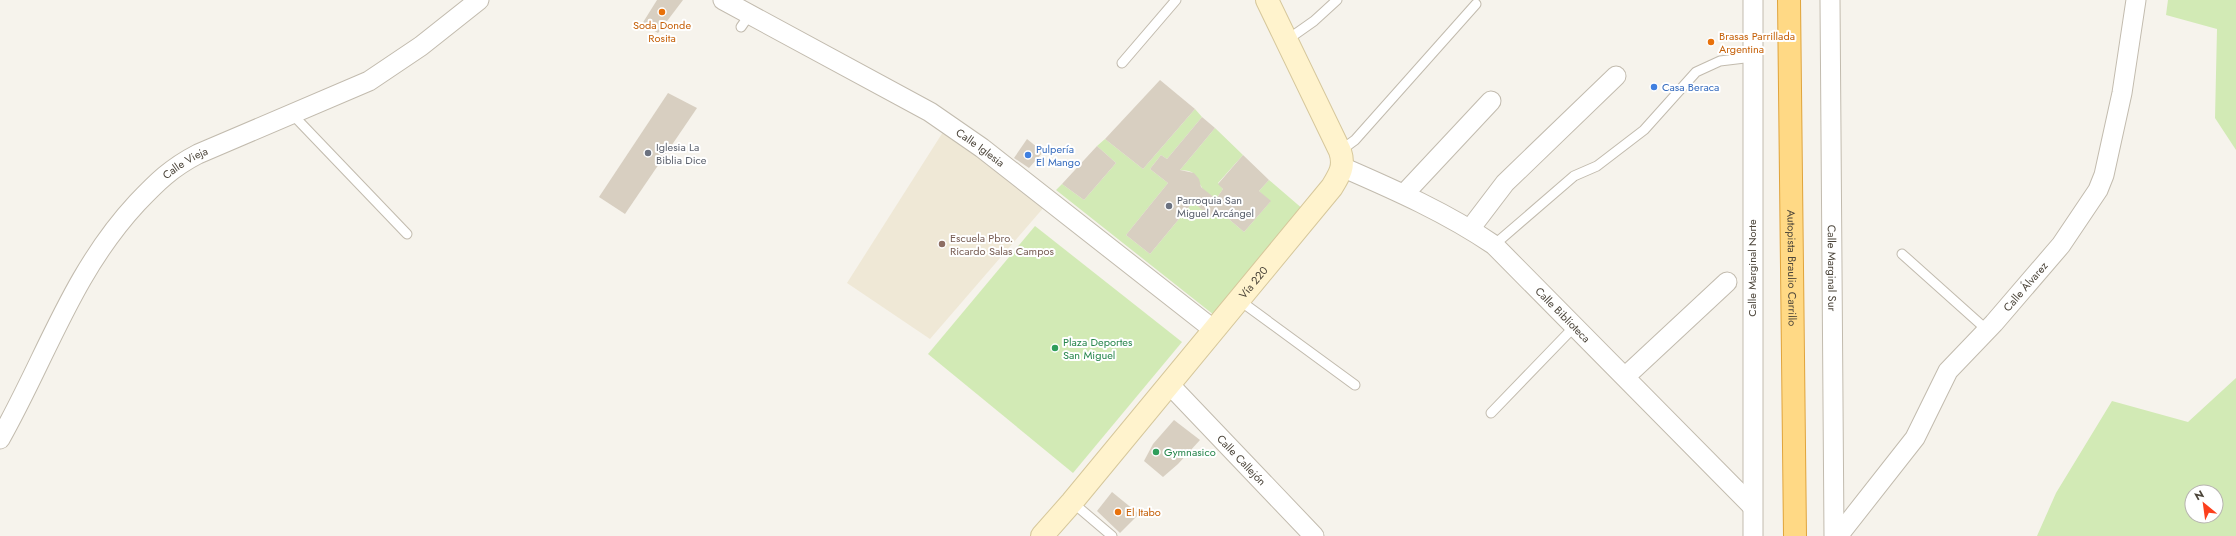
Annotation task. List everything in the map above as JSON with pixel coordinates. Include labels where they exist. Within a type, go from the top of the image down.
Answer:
[{"type":"highway","name":"Autopista Braulio Carrillo","points":[[1789,0],[1795,536]]},
{"type":"main road","points":[[1267,0],[1287,40],[1341,159]]},
{"type":"main road","name":"Vía 220","points":[[1042,536],[1072,502],[1332,187],[1341,159]]},
{"type":"street","name":"Calle Vieja","points":[[0,439],[75,287],[113,231],[159,180],[176,166],[198,154],[293,115],[369,81],[421,46],[479,0]]},
{"type":"street","name":"Calle Iglesia","points":[[723,0],[745,21],[930,112],[982,148],[1214,330]]},
{"type":"street","name":"Calle Marginal Norte","points":[[1752,0],[1753,536]]},
{"type":"street","name":"Calle Marginal Sur","points":[[1830,0],[1834,536]]},
{"type":"street","name":"Calle Álvarez","points":[[1838,536],[1915,438],[1948,371],[1987,330],[2070,234],[2098,190],[2104,175],[2122,93],[2136,0]]},
{"type":"street","points":[[1470,229],[1506,183],[1616,76]]},
{"type":"street","points":[[1404,194],[1491,101]]},
{"type":"street","name":"Calle Biblioteca","points":[[1341,159],[1470,229],[1494,245],[1626,376],[1752,506]]},
{"type":"street","points":[[1626,376],[1727,282]]},
{"type":"street","name":"Calle Callejón","points":[[1169,384],[1314,536]]},
{"type":"lane","points":[[1122,63],[1176,0]]},
{"type":"lane","points":[[1287,40],[1314,21],[1337,0]]},
{"type":"lane","points":[[1341,159],[1476,4]]},
{"type":"lane","points":[[1494,245],[1574,176],[1598,166],[1644,130],[1696,72],[1720,61],[1753,57]]},
{"type":"lane","points":[[293,115],[407,234]]},
{"type":"lane","points":[[1902,254],[1987,330]]},
{"type":"lane","points":[[1239,300],[1355,385]]},
{"type":"lane","points":[[1491,413],[1575,326]]},
{"type":"lane","points":[[1072,502],[1112,536]]},
{"type":"shaded area","name":"Escuela Pbro. Ricardo Salas Campos","points":[[943,132],[1045,206],[930,339],[847,283]]},
{"type":"green space","points":[[2168,0],[2236,0],[2236,150],[2215,118],[2217,29],[2166,15]]},
{"type":"green space","points":[[1195,109],[1202,117],[1167,159],[1161,155],[1150,169],[1168,183],[1126,235],[1150,254],[1193,202],[1211,216],[1217,209],[1244,232],[1270,202],[1259,191],[1269,180],[1304,210],[1214,315],[1056,190],[1062,184],[1084,200],[1116,163],[1097,146],[1105,139],[1143,169]]},
{"type":"green space","points":[[1215,128],[1243,155],[1218,183],[1223,189],[1216,199],[1203,190],[1192,172],[1180,170]]},
{"type":"green space","name":"Plaza Deportes San Miguel","points":[[1035,226],[1182,342],[1073,473],[928,354]]},
{"type":"green space","points":[[2236,378],[2236,536],[2037,536],[2056,493],[2112,401],[2188,422]]},
{"type":"building","name":"Soda Donde Rosita","points":[[657,0],[683,0],[658,33],[642,24]]},
{"type":"building","points":[[1160,80],[1195,109],[1143,169],[1105,139]]},
{"type":"building","name":"Iglesia La Biblia Dice","points":[[668,93],[697,108],[625,214],[599,197]]},
{"type":"building","points":[[1202,117],[1215,128],[1180,170],[1194,173],[1199,179],[1201,187],[1216,199],[1223,189],[1218,184],[1243,155],[1269,180],[1259,191],[1271,201],[1244,232],[1217,209],[1211,217],[1193,202],[1150,254],[1126,235],[1168,183],[1150,169],[1161,155],[1167,159]]},
{"type":"building","name":"Pulpería El Mango","points":[[1027,139],[1043,152],[1029,168],[1014,158]]},
{"type":"building","points":[[1097,146],[1116,163],[1084,200],[1062,184]]},
{"type":"building","points":[[1174,420],[1200,440],[1178,464],[1163,477],[1144,461],[1153,444]]},
{"type":"building","name":"El Itabo","points":[[1112,492],[1139,514],[1120,533],[1097,511]]},
{"type":"place","name":"Soda Donde Rosita","points":[[662,12]]},
{"type":"place","name":"Brasas Parrillada Argentina","points":[[1711,42]]},
{"type":"place","name":"Casa Beraca","points":[[1654,87]]},
{"type":"place","name":"Iglesia La Biblia Dice","points":[[648,153]]},
{"type":"place","name":"Pulpería El Mango","points":[[1028,155]]},
{"type":"place","name":"Parroquia San Miguel Arcángel","points":[[1169,206]]},
{"type":"place","name":"Escuela Pbro. Ricardo Salas Campos","points":[[942,244]]},
{"type":"place","name":"Plaza Deportes San Miguel","points":[[1055,348]]},
{"type":"place","name":"Gymnasico","points":[[1156,452]]},
{"type":"place","name":"El Itabo","points":[[1118,512]]}]
